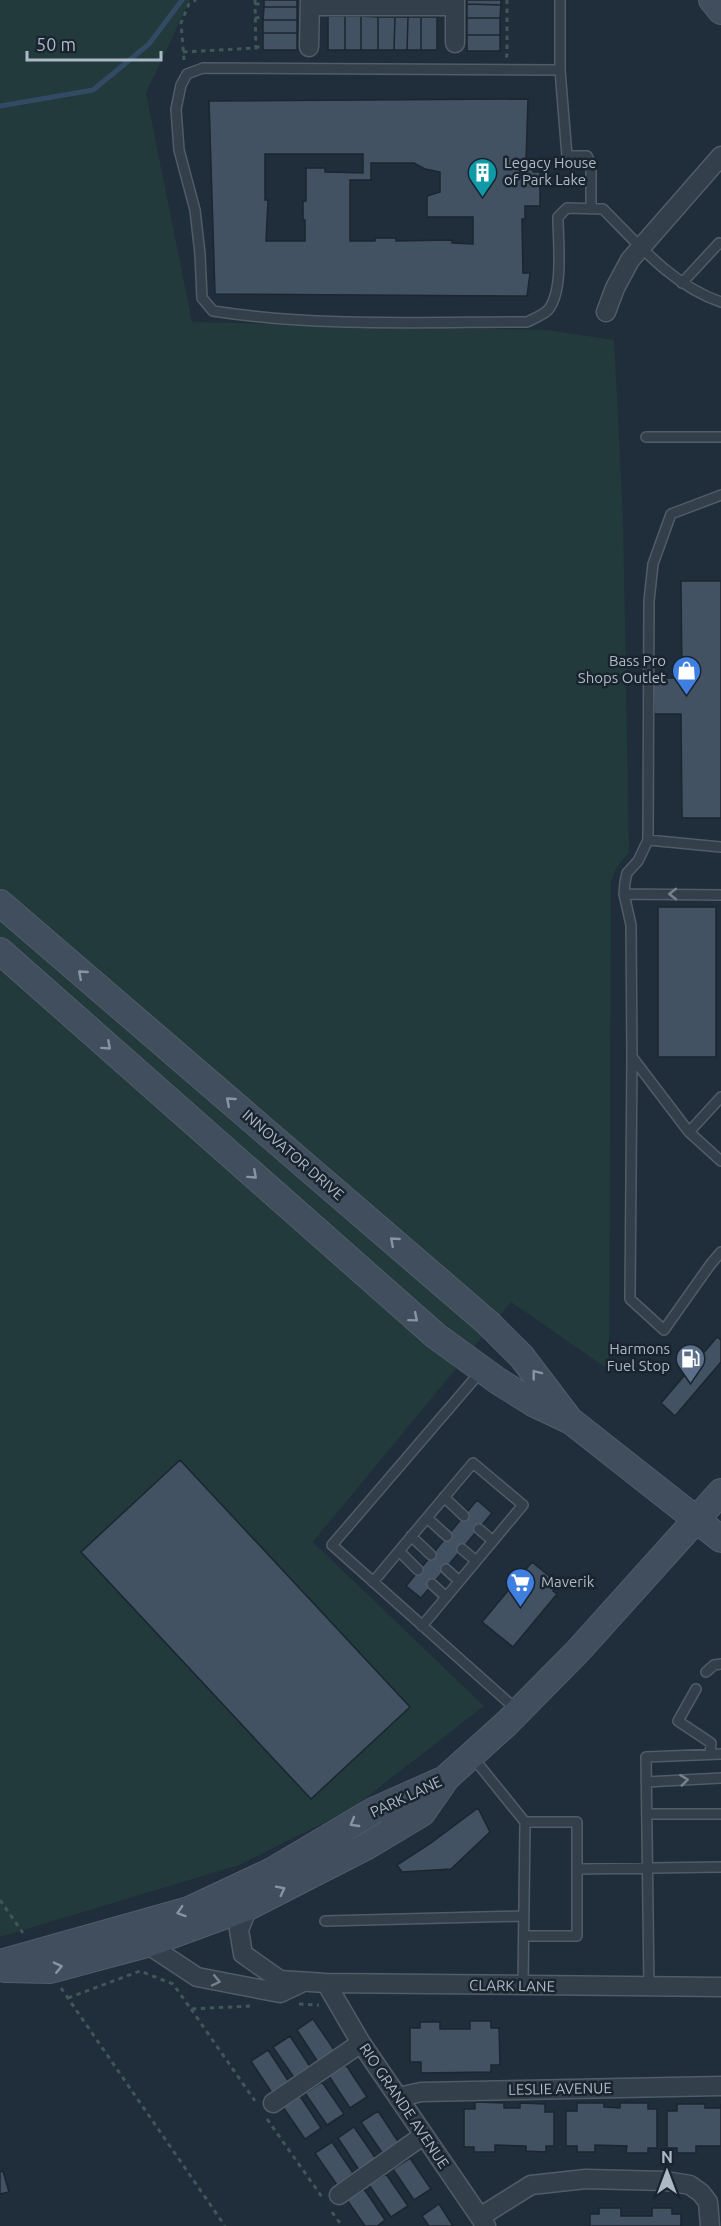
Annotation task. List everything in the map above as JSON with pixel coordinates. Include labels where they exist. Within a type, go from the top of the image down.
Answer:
[{"type":"main road","points":[[712,0],[721,10]]},
{"type":"main road","name":"INNOVATOR DRIVE","points":[[0,903],[488,1323],[522,1357],[571,1421]]},
{"type":"main road","name":"INNOVATOR DRIVE","points":[[0,951],[410,1315],[463,1357],[533,1402],[571,1421],[721,1539]]},
{"type":"main road","name":"PARK LANE","points":[[0,1963],[189,1910],[272,1871],[373,1811],[445,1779],[518,1712],[578,1651],[721,1492]]},
{"type":"main road","points":[[0,1969],[50,1970],[147,1944],[248,1907],[367,1846],[422,1813],[445,1779]]},
{"type":"street","points":[[309,47],[310,3],[455,3],[455,43]]},
{"type":"street","points":[[606,312],[615,288],[630,260],[721,156]]},
{"type":"street","name":"CLARK LANE","points":[[248,1907],[239,1929],[243,1954],[280,1980],[326,1983],[721,1987]]},
{"type":"street","name":"CLARK LANE","points":[[147,1944],[197,1977],[280,1993],[303,1982]]},
{"type":"street","name":"RIO GRANDE AVENUE","points":[[326,1983],[361,2043],[483,2221]]},
{"type":"street","points":[[273,2103],[361,2043]]},
{"type":"street","name":"LESLIE AVENUE","points":[[399,2097],[421,2091],[721,2086]]},
{"type":"street","points":[[339,2195],[424,2135]]},
{"type":"street","points":[[483,2221],[531,2185],[586,2179],[666,2181],[690,2185],[708,2202],[710,2226]]},
{"type":"lane","points":[[560,0],[560,70],[567,156],[586,156],[591,165],[591,208]]},
{"type":"lane","points":[[560,70],[203,68],[187,74],[181,85],[176,110],[179,150],[195,210],[202,298],[213,311],[244,316],[355,322],[527,322],[547,311],[555,296],[558,269],[558,218],[567,208],[591,208],[603,209],[682,283],[705,297],[721,302]]},
{"type":"lane","points":[[682,283],[720,243]]},
{"type":"lane","points":[[646,437],[721,437]]},
{"type":"lane","points":[[721,495],[671,514],[653,564],[649,601],[648,840],[638,861],[627,873],[624,894],[631,925],[630,1299],[664,1330],[710,1264],[721,1252]]},
{"type":"lane","points":[[648,840],[721,847]]},
{"type":"lane","points":[[624,894],[721,895]]},
{"type":"lane","points":[[632,1057],[689,1132],[721,1161]]},
{"type":"lane","points":[[689,1132],[721,1097]]},
{"type":"lane","points":[[483,1370],[332,1545],[518,1712]]},
{"type":"lane","points":[[373,1582],[472,1463],[523,1505],[422,1626]]},
{"type":"lane","points":[[444,1497],[464,1516]]},
{"type":"lane","points":[[427,1518],[447,1536]]},
{"type":"lane","points":[[479,1529],[493,1541]]},
{"type":"lane","points":[[411,1536],[431,1555]]},
{"type":"lane","points":[[462,1549],[476,1561]]},
{"type":"lane","points":[[399,1551],[418,1570]]},
{"type":"lane","points":[[446,1569],[459,1581]]},
{"type":"lane","points":[[432,1584],[446,1598]]},
{"type":"lane","points":[[706,1672],[714,1665],[721,1664]]},
{"type":"lane","points":[[696,1689],[678,1721],[711,1743],[710,1754]]},
{"type":"lane","points":[[649,1988],[646,1757],[721,1754]]},
{"type":"lane","points":[[471,1755],[525,1821],[523,1986]]},
{"type":"lane","points":[[646,1782],[721,1778]]},
{"type":"lane","points":[[647,1814],[721,1814]]},
{"type":"lane","points":[[524,1936],[577,1936],[577,1821],[525,1821]]},
{"type":"lane","points":[[577,1869],[721,1867]]},
{"type":"lane","points":[[325,1921],[523,1916]]},
{"type":"path","points":[[184,60],[181,23],[189,4],[196,0]]},
{"type":"path","points":[[496,56],[507,56],[507,0]]},
{"type":"path","points":[[264,4],[255,2],[255,48],[256,55],[266,55]]},
{"type":"path","points":[[501,8],[507,8]]},
{"type":"path","points":[[255,18],[263,17]]},
{"type":"path","points":[[500,22],[507,22]]},
{"type":"path","points":[[255,31],[263,31]]},
{"type":"path","points":[[500,39],[507,39]]},
{"type":"path","points":[[183,52],[263,46]]},
{"type":"path","points":[[0,1900],[26,1938]]},
{"type":"path","points":[[59,1985],[225,2226]]},
{"type":"green space","points":[[0,0],[190,0],[146,93],[192,322],[547,330],[614,340],[623,517],[629,852],[616,869],[611,881],[609,1370],[511,1302],[313,1542],[484,1706],[350,1810],[239,1865],[0,1937]]},
{"type":"building","points":[[264,0],[297,0],[297,7],[264,7]]},
{"type":"building","points":[[467,0],[501,0],[501,5],[467,4]]},
{"type":"building","points":[[467,4],[501,5],[500,18],[467,18]]},
{"type":"building","points":[[264,7],[297,7],[297,20],[263,20]]},
{"type":"building","points":[[328,16],[345,16],[345,50],[328,50]]},
{"type":"building","points":[[345,16],[361,16],[361,50],[345,50]]},
{"type":"building","points":[[361,16],[378,17],[378,50],[361,50]]},
{"type":"building","points":[[378,17],[395,17],[394,50],[378,50]]},
{"type":"building","points":[[395,17],[408,17],[407,50],[394,50]]},
{"type":"building","points":[[408,17],[421,17],[421,50],[407,50]]},
{"type":"building","points":[[421,17],[437,17],[437,50],[421,50]]},
{"type":"building","points":[[467,18],[500,18],[500,35],[467,35]]},
{"type":"building","points":[[263,20],[297,20],[297,33],[263,33]]},
{"type":"building","points":[[263,33],[297,33],[297,50],[263,50]]},
{"type":"building","points":[[467,35],[500,35],[500,51],[467,51]]},
{"type":"building","name":"Legacy House of Park Lake","points":[[528,99],[526,161],[533,161],[533,172],[540,172],[540,206],[525,206],[525,219],[522,219],[523,273],[530,273],[527,296],[215,294],[209,101]],"holes":[[[265,154],[363,154],[363,173],[325,172],[325,168],[306,168],[306,201],[303,201],[305,241],[266,241],[268,200],[265,200]],[[371,163],[414,163],[425,169],[440,172],[440,192],[427,196],[427,217],[473,217],[473,244],[452,243],[452,240],[396,241],[396,238],[350,241],[350,180],[371,180]]]},
{"type":"building","name":"Bass Pro Shops Outlet","points":[[681,581],[721,581],[721,818],[682,818],[681,714],[654,714],[653,678],[682,678]]},
{"type":"building","points":[[658,907],[716,907],[716,1057],[658,1057]]},
{"type":"building","name":"Harmons Fuel Stop","points":[[717,1337],[721,1340],[721,1362],[675,1416],[661,1403]]},
{"type":"building","points":[[180,1460],[410,1707],[311,1799],[81,1552]]},
{"type":"building","points":[[477,1500],[492,1513],[421,1598],[406,1586]]},
{"type":"building","name":"Maverik","points":[[532,1562],[559,1584],[553,1591],[557,1594],[513,1647],[482,1622]]},
{"type":"building","points":[[478,1808],[490,1832],[451,1869],[402,1872],[397,1865]]},
{"type":"building","points":[[313,2019],[335,2051],[318,2062],[297,2030]]},
{"type":"building","points":[[470,2021],[491,2021],[491,2028],[499,2028],[500,2065],[491,2065],[491,2072],[421,2073],[421,2062],[410,2062],[410,2028],[420,2028],[420,2022],[440,2022],[440,2029],[470,2029]]},
{"type":"building","points":[[290,2036],[311,2068],[295,2079],[273,2047]]},
{"type":"building","points":[[268,2050],[289,2082],[272,2093],[251,2061]]},
{"type":"building","points":[[346,2065],[367,2097],[350,2108],[329,2076]]},
{"type":"building","points":[[322,2082],[344,2114],[327,2125],[305,2093]]},
{"type":"building","points":[[300,2096],[321,2128],[305,2139],[283,2107]]},
{"type":"building","points":[[475,2102],[504,2103],[504,2108],[520,2108],[520,2103],[545,2104],[545,2112],[554,2112],[554,2146],[546,2146],[546,2152],[526,2151],[526,2146],[495,2145],[495,2152],[474,2152],[474,2147],[464,2147],[464,2109],[475,2109]]},
{"type":"building","points":[[577,2103],[604,2103],[604,2107],[620,2108],[620,2103],[648,2103],[648,2109],[657,2109],[657,2148],[648,2148],[648,2153],[626,2153],[627,2146],[595,2145],[595,2152],[577,2152],[577,2146],[566,2146],[566,2111],[577,2111]]},
{"type":"building","points":[[677,2104],[705,2104],[705,2108],[720,2108],[721,2104],[721,2146],[696,2146],[696,2153],[677,2153],[677,2148],[667,2148],[667,2111],[677,2111]]},
{"type":"building","points":[[378,2111],[399,2143],[383,2154],[361,2122]]},
{"type":"building","points":[[354,2127],[376,2159],[359,2170],[338,2138]]},
{"type":"building","points":[[332,2142],[353,2173],[337,2185],[315,2153]]},
{"type":"building","points":[[410,2158],[431,2189],[414,2200],[393,2169]]},
{"type":"building","points":[[3,2171],[9,2192],[0,2194],[0,2172]]},
{"type":"building","points":[[386,2174],[408,2206],[391,2217],[369,2185]]},
{"type":"building","points":[[364,2189],[385,2220],[377,2226],[365,2226],[347,2200]]},
{"type":"building","points":[[439,2204],[453,2226],[429,2226],[422,2216]]},
{"type":"building","points":[[599,2208],[621,2208],[621,2216],[652,2216],[652,2208],[672,2208],[672,2214],[681,2214],[681,2226],[590,2226],[590,2214],[599,2214]]},
{"type":"waterway","points":[[0,106],[93,90],[149,44],[182,0]]},
{"type":"place","name":"Legacy House of Park Lake","points":[[483,198]]},
{"type":"place","name":"Bass Pro Shops Outlet","points":[[687,696]]},
{"type":"place","name":"Harmons Fuel Stop","points":[[691,1384]]},
{"type":"place","name":"Maverik","points":[[520,1608]]}]
